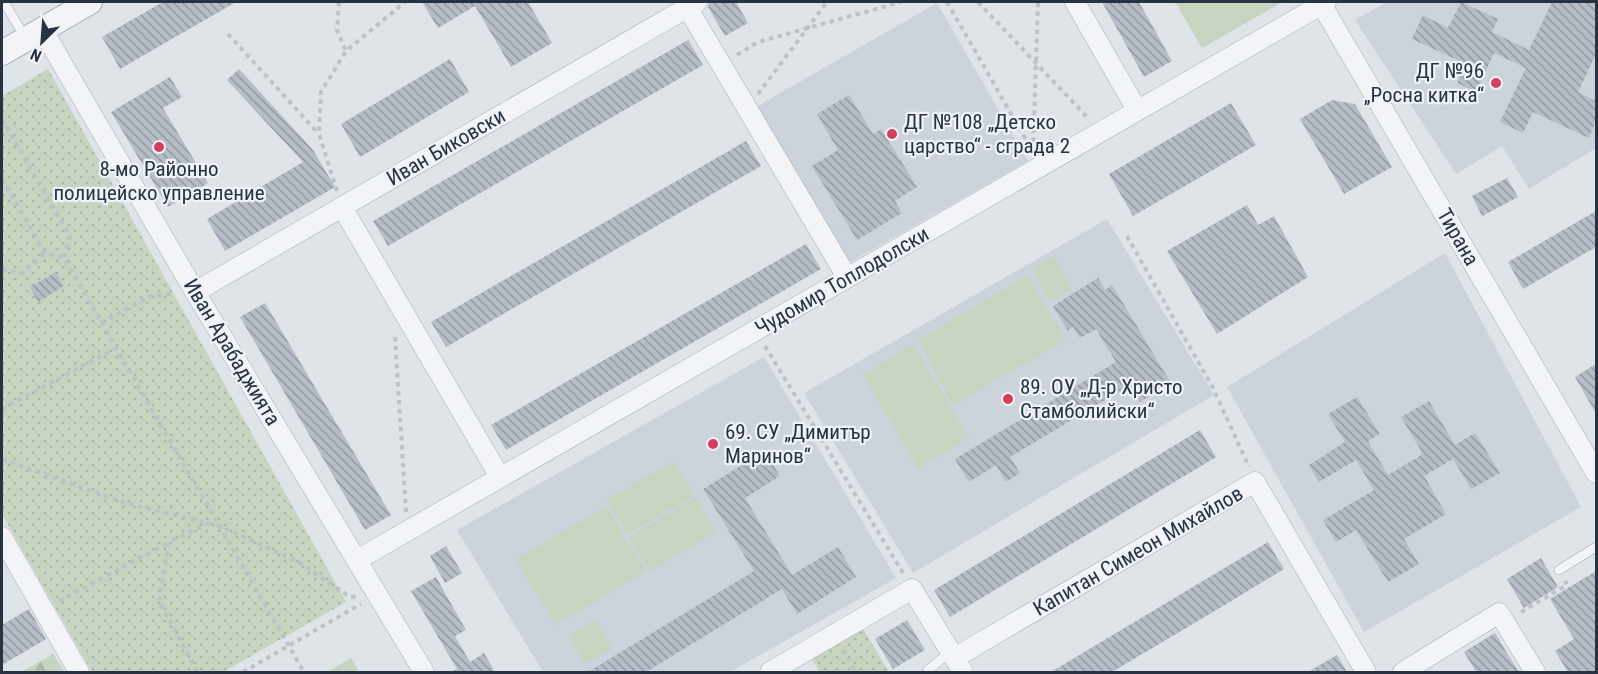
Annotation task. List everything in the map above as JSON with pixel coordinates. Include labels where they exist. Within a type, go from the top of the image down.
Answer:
[{"type":"street","points":[[2,53],[90,2]]},
{"type":"street","points":[[1075,2],[1137,110]]},
{"type":"street","name":"Чудомир Топлодолски","points":[[357,560],[847,278],[1037,159],[1101,131],[1322,2]]},
{"type":"street","name":"Тирана","points":[[1322,2],[1596,473]]},
{"type":"street","points":[[692,4],[721,64],[847,278]]},
{"type":"street","name":"Иван Биковски","points":[[195,292],[692,4]]},
{"type":"street","name":"Иван Арабаджията","points":[[34,34],[195,292],[424,672]]},
{"type":"street","points":[[342,207],[500,477]]},
{"type":"street","name":"Капитан Симеон Михайлов","points":[[956,661],[1255,482],[1366,672]]},
{"type":"street","points":[[2,537],[80,672]]},
{"type":"street","points":[[770,672],[912,589],[956,661]]},
{"type":"street","points":[[1403,672],[1499,613],[1535,672]]},
{"type":"lane","points":[[3,2],[34,34]]},
{"type":"lane","points":[[1559,570],[1596,548]]},
{"type":"lane","points":[[927,672],[956,661]]},
{"type":"path","points":[[339,2],[337,31],[346,51]]},
{"type":"path","points":[[342,207],[319,134],[321,92],[346,51],[405,2]]},
{"type":"path","points":[[747,109],[827,2]]},
{"type":"path","points":[[721,64],[758,42],[901,2]]},
{"type":"path","points":[[947,2],[1037,159]]},
{"type":"path","points":[[978,2],[1101,131]]},
{"type":"path","points":[[1037,159],[1038,2]]},
{"type":"path","points":[[228,34],[319,134]]},
{"type":"path","points":[[2,119],[70,237],[64,258],[303,672]]},
{"type":"path","points":[[2,179],[45,253],[64,258]]},
{"type":"path","points":[[1127,237],[1213,388],[1255,482]]},
{"type":"path","points":[[2,270],[22,273],[45,253]]},
{"type":"path","points":[[101,323],[150,296],[195,292]]},
{"type":"path","points":[[394,330],[407,531]]},
{"type":"path","points":[[756,330],[912,589]]},
{"type":"path","points":[[2,409],[116,348]]},
{"type":"path","points":[[2,459],[125,503],[217,525],[297,561],[350,597],[378,594]]},
{"type":"path","points":[[43,610],[209,522]]},
{"type":"path","points":[[169,542],[159,601],[197,672]]},
{"type":"path","points":[[1505,622],[1567,585],[1559,570]]},
{"type":"path","points":[[243,672],[378,594]]},
{"type":"path","points":[[834,635],[856,672]]},
{"type":"shaded area","name":"ДГ №96 „Росна китка“","points":[[1387,2],[1596,2],[1596,148],[1529,189],[1502,146],[1456,174],[1355,20]]},
{"type":"shaded area","name":"ДГ №108 „Детско царство“ - сграда 2","points":[[937,3],[1028,161],[847,264],[756,107]]},
{"type":"shaded area","name":"89. ОУ „Д-р Христо Стамболийски“","points":[[1107,219],[1214,395],[913,573],[804,393]]},
{"type":"shaded area","points":[[1445,253],[1581,507],[1364,632],[1227,387]]},
{"type":"shaded area","name":"69. СУ „Димитър Маринов“","points":[[764,357],[896,578],[730,672],[543,672],[457,530]]},
{"type":"green space","points":[[1175,2],[1278,2],[1279,4],[1202,48]]},
{"type":"green space","points":[[48,69],[346,602],[223,672],[92,672],[2,514],[2,96]]},
{"type":"green space","points":[[1054,256],[1072,289],[1050,301],[1032,268]]},
{"type":"green space","points":[[1027,276],[1066,340],[953,405],[918,340]]},
{"type":"green space","points":[[913,344],[969,438],[918,468],[863,375]]},
{"type":"green space","points":[[674,461],[694,496],[627,534],[607,500]]},
{"type":"green space","points":[[696,498],[716,532],[649,571],[629,537]]},
{"type":"green space","points":[[606,506],[646,571],[556,625],[516,560]]},
{"type":"green space","points":[[595,620],[612,648],[585,664],[568,636]]},
{"type":"green space","points":[[858,621],[889,672],[820,672],[807,651]]},
{"type":"green space","points":[[53,654],[65,672],[21,672]]},
{"type":"green space","points":[[351,658],[359,672],[327,672]]},
{"type":"building","points":[[163,2],[236,2],[120,69],[102,37]]},
{"type":"building","points":[[422,2],[528,2],[552,43],[511,67],[475,6],[438,28]]},
{"type":"building","points":[[709,2],[736,2],[748,23],[725,36],[708,7]]},
{"type":"building","points":[[1102,2],[1139,2],[1172,61],[1144,77]]},
{"type":"building","points":[[1461,2],[1498,19],[1492,32],[1529,50],[1552,2],[1596,2],[1596,54],[1578,92],[1596,101],[1596,121],[1589,138],[1533,112],[1523,133],[1500,122],[1526,68],[1494,53],[1476,92],[1457,83],[1466,64],[1412,39],[1423,15],[1448,28]]},
{"type":"building","points":[[688,40],[703,65],[388,246],[373,221]]},
{"type":"building","points":[[450,59],[469,92],[360,157],[341,124]]},
{"type":"building","points":[[239,69],[313,150],[335,187],[225,251],[207,219],[303,162],[227,80]]},
{"type":"building","name":"8-мо Районно полицейско управление","points":[[170,77],[182,97],[163,108],[208,183],[168,207],[111,112]]},
{"type":"building","points":[[849,95],[873,134],[881,129],[917,187],[895,201],[902,213],[857,240],[812,166],[838,150],[817,114]]},
{"type":"building","points":[[1332,100],[1355,104],[1392,167],[1344,194],[1300,119]]},
{"type":"building","points":[[1231,103],[1256,145],[1133,216],[1109,174]]},
{"type":"building","points":[[746,141],[761,166],[446,347],[431,322]]},
{"type":"building","points":[[1507,178],[1518,197],[1482,216],[1472,196]]},
{"type":"building","points":[[1247,205],[1258,225],[1274,216],[1308,277],[1217,334],[1167,251]]},
{"type":"building","points":[[1596,211],[1596,247],[1523,289],[1508,262]]},
{"type":"building","points":[[806,244],[821,269],[506,450],[491,425]]},
{"type":"building","points":[[56,272],[64,286],[38,302],[30,287]]},
{"type":"building","points":[[1098,278],[1105,290],[1112,285],[1171,383],[1140,402],[1130,385],[1010,457],[1020,473],[1006,482],[996,465],[969,482],[955,459],[1116,362],[1096,329],[1080,338],[1073,327],[1068,331],[1053,306]]},
{"type":"building","points":[[265,303],[391,515],[365,530],[240,317]]},
{"type":"building","points":[[1596,364],[1596,414],[1575,377]]},
{"type":"building","points":[[1357,397],[1380,434],[1368,441],[1388,475],[1423,454],[1401,417],[1429,401],[1455,445],[1475,433],[1500,473],[1471,489],[1453,459],[1424,476],[1446,514],[1404,539],[1419,564],[1388,582],[1356,530],[1336,542],[1323,520],[1374,490],[1356,460],[1319,482],[1309,465],[1345,442],[1328,414]]},
{"type":"building","points":[[1200,430],[1216,457],[950,617],[934,590]]},
{"type":"building","points":[[765,451],[780,476],[745,498],[792,575],[838,547],[856,577],[797,614],[782,589],[646,672],[588,672],[754,571],[703,489]]},
{"type":"building","points":[[1268,542],[1284,569],[1218,609],[1112,672],[1051,672]]},
{"type":"building","points":[[446,546],[462,573],[445,583],[430,556]]},
{"type":"building","points":[[1541,558],[1558,587],[1524,608],[1507,579]]},
{"type":"building","points":[[1596,571],[1596,672],[1568,672],[1555,651],[1574,639],[1550,599]]},
{"type":"building","points":[[436,577],[466,630],[455,636],[470,662],[484,653],[495,672],[451,672],[457,669],[411,591]]},
{"type":"building","points":[[29,609],[46,639],[2,665],[2,625]]},
{"type":"building","points":[[907,620],[925,650],[893,669],[875,639]]},
{"type":"building","points":[[1495,633],[1519,672],[1476,672],[1464,652]]},
{"type":"building","points":[[1337,655],[1347,672],[1308,672]]},
{"type":"place","name":"ДГ №96 „Росна китка“","points":[[1496,83]]},
{"type":"place","name":"ДГ №108 „Детско царство“ - сграда 2","points":[[892,134]]},
{"type":"place","name":"8-мо Районно полицейско управление","points":[[159,147]]},
{"type":"place","name":"89. ОУ „Д-р Христо Стамболийски“","points":[[1008,399]]},
{"type":"place","name":"69. СУ „Димитър Маринов“","points":[[713,444]]}]
